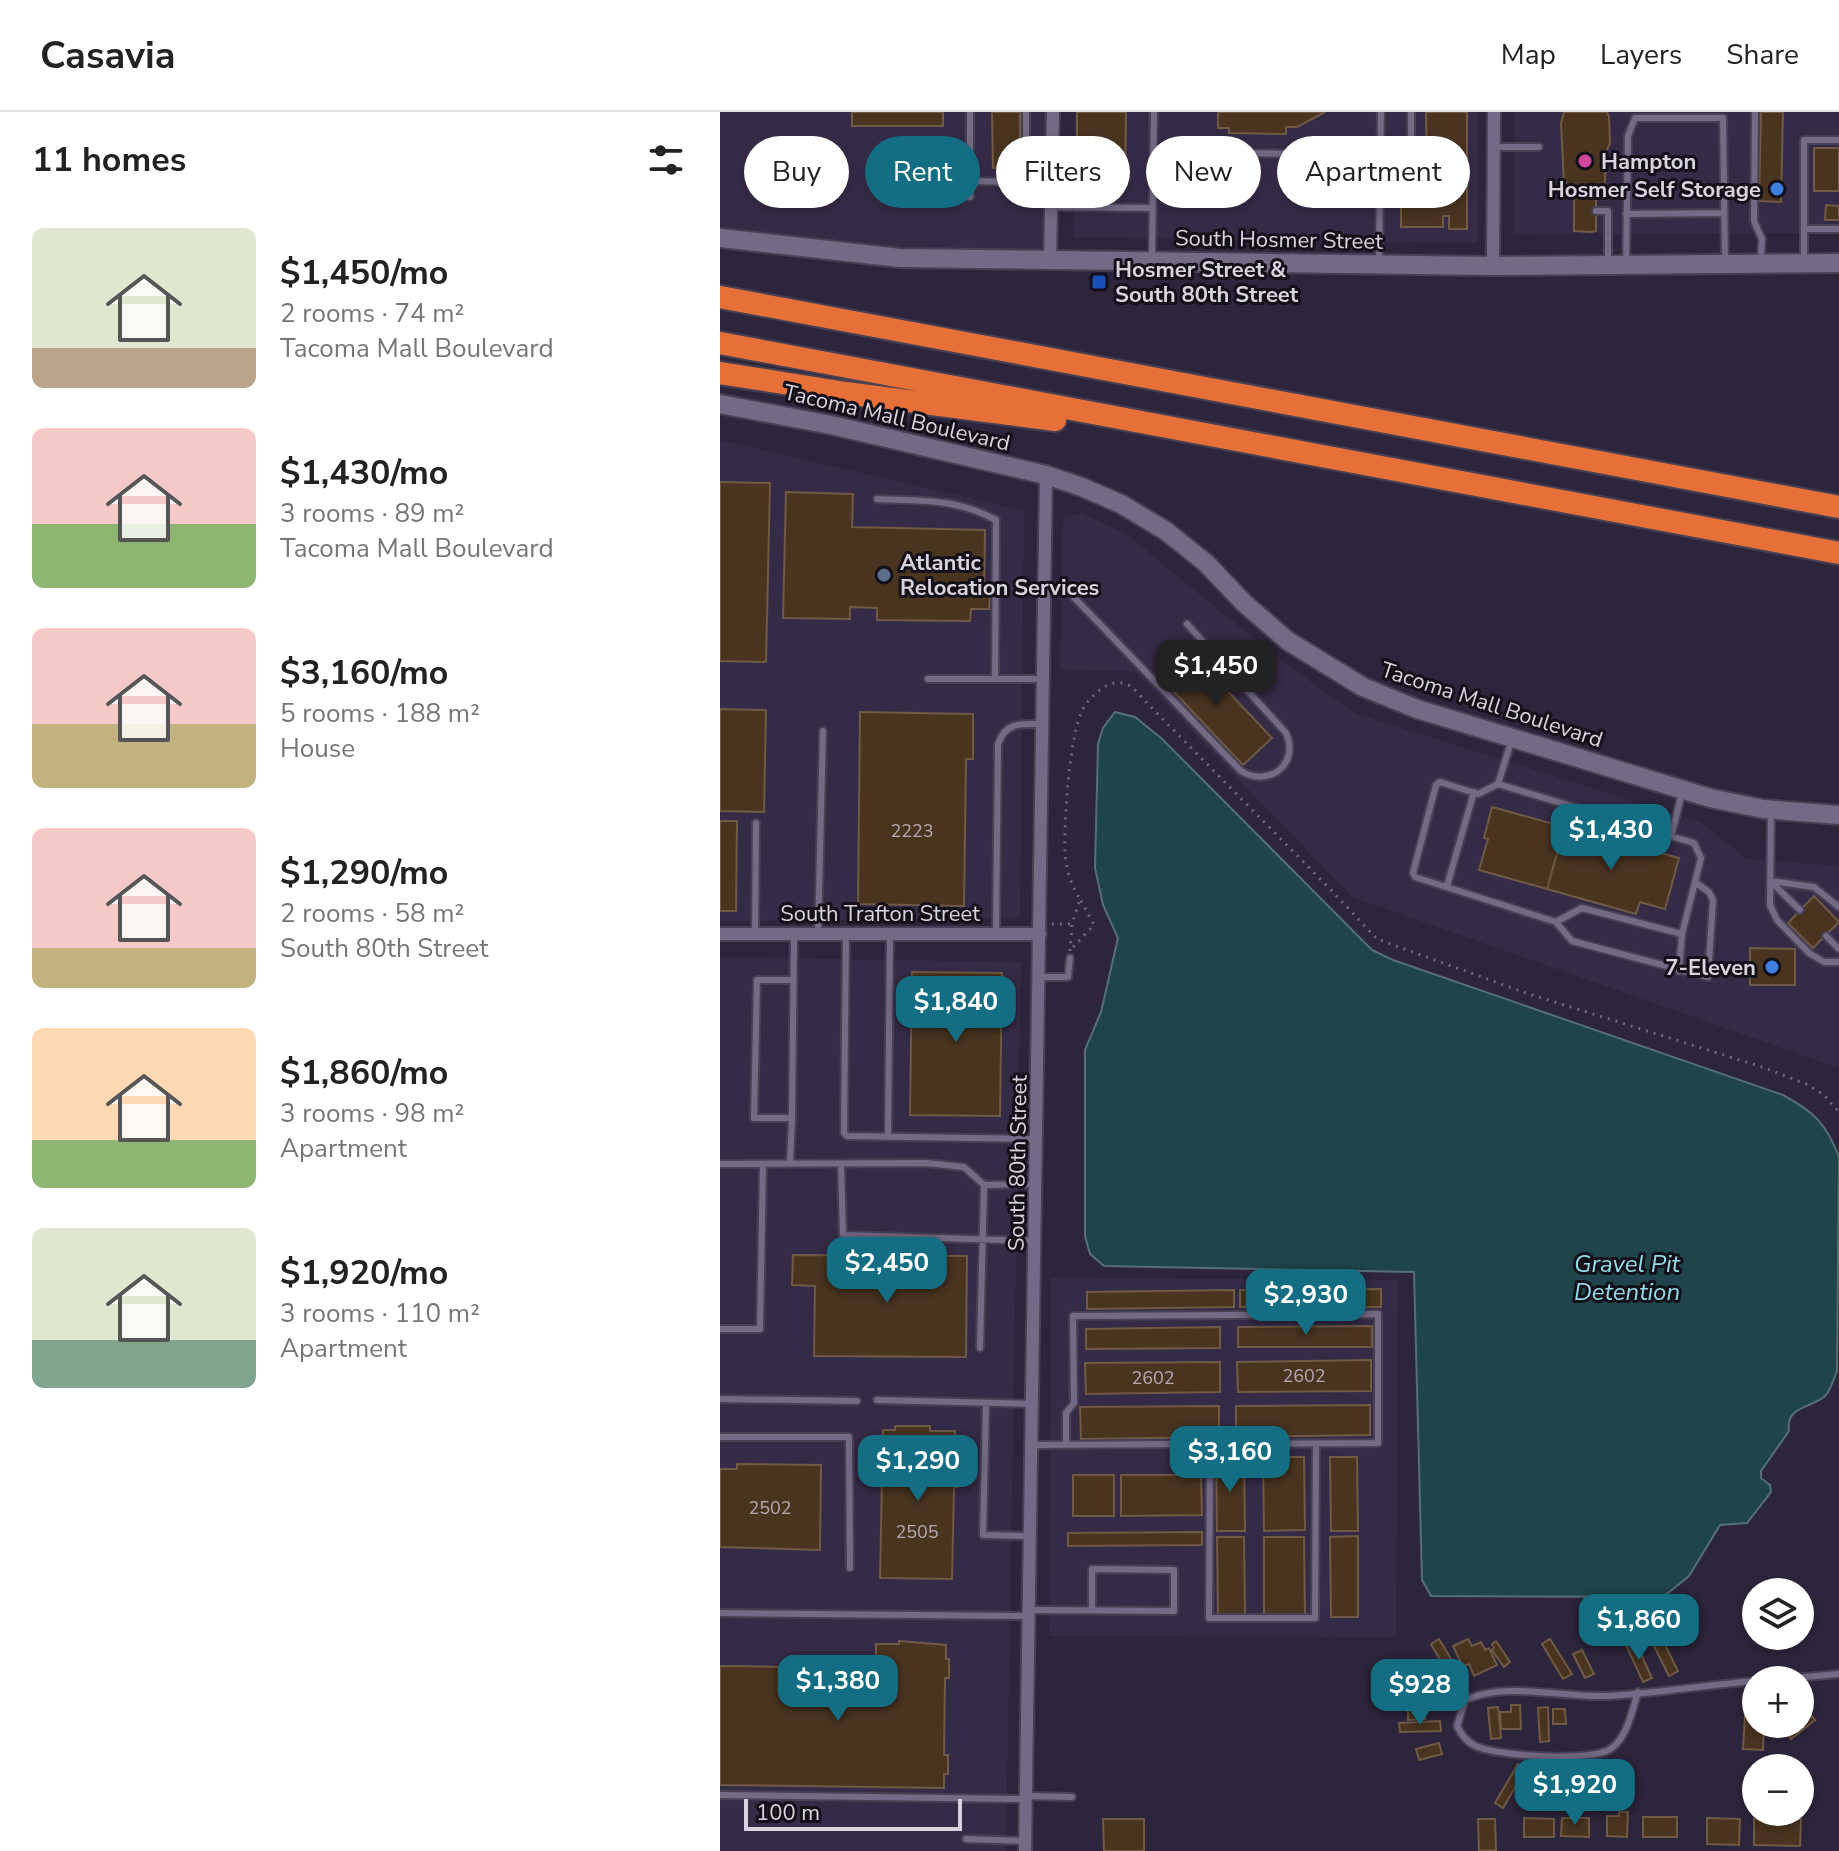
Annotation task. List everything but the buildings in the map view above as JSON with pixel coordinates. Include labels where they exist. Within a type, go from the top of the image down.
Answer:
[{"type":"highway","points":[[720,297],[1839,507]]},
{"type":"highway","points":[[720,343],[1839,553]]},
{"type":"highway","points":[[720,373],[929,405],[1254,444]]},
{"type":"main road","name":"South Hosmer Street","points":[[720,238],[900,258],[1493,266],[1839,263]]},
{"type":"main road","name":"Tacoma Mall Boulevard","points":[[720,404],[831,425],[1046,475],[1098,493],[1166,531],[1206,563],[1277,632],[1337,673],[1403,704],[1736,804],[1839,815]]},
{"type":"street","points":[[1052,136],[1053,112]]},
{"type":"street","points":[[1493,266],[1494,112]]},
{"type":"street","points":[[1050,260],[1051,208]]},
{"type":"street","name":"South 80th Street","points":[[1025,1846],[1046,475]]},
{"type":"street","name":"South Trafton Street","points":[[720,934],[1040,934]]},
{"type":"lane","points":[[970,112],[970,136]]},
{"type":"lane","points":[[980,181],[1013,182],[1026,169],[1026,112]]},
{"type":"lane","points":[[1153,136],[1154,112]]},
{"type":"lane","points":[[1380,136],[1381,112]]},
{"type":"lane","points":[[1411,112],[1411,136]]},
{"type":"lane","points":[[1755,112],[1754,221],[1762,239],[1761,264]]},
{"type":"lane","points":[[1617,265],[1626,214],[1628,136],[1635,118],[1723,118],[1725,264]]},
{"type":"lane","points":[[1804,263],[1804,140],[1839,140]]},
{"type":"lane","points":[[1493,147],[1539,147]]},
{"type":"lane","points":[[1152,261],[1153,208]]},
{"type":"lane","points":[[1379,265],[1380,208]]},
{"type":"lane","points":[[1596,211],[1608,211],[1617,265]]},
{"type":"lane","points":[[1626,214],[1724,213]]},
{"type":"lane","points":[[1804,229],[1839,229]]},
{"type":"lane","points":[[877,499],[951,503],[974,508],[996,520],[995,679]]},
{"type":"lane","points":[[1044,584],[1068,591],[1241,771],[1261,777],[1279,772],[1289,752],[1286,733],[1187,624]]},
{"type":"lane","points":[[928,679],[1043,679]]},
{"type":"lane","points":[[996,934],[998,744],[1003,731],[1010,725],[1042,724]]},
{"type":"lane","points":[[818,933],[823,731]]},
{"type":"lane","points":[[1498,784],[1512,738]]},
{"type":"lane","points":[[1679,971],[1682,934],[1695,882],[1701,858],[1694,843],[1498,784],[1478,794],[1440,782],[1436,785],[1413,873],[1415,877],[1556,922],[1572,941],[1679,971],[1708,977],[1713,900],[1709,892],[1695,882]]},
{"type":"lane","points":[[1671,836],[1683,790]]},
{"type":"lane","points":[[1447,886],[1474,792]]},
{"type":"lane","points":[[1771,810],[1770,905],[1777,920],[1809,953],[1824,962],[1839,962]]},
{"type":"lane","points":[[755,932],[756,823]]},
{"type":"lane","points":[[1770,881],[1814,887],[1839,907]]},
{"type":"lane","points":[[1770,881],[1800,910]]},
{"type":"lane","points":[[1556,922],[1582,908],[1682,934]]},
{"type":"lane","points":[[790,1164],[794,932]]},
{"type":"lane","points":[[846,933],[844,1133],[847,1136],[1038,1139]]},
{"type":"lane","points":[[888,1137],[890,933]]},
{"type":"lane","points":[[1826,936],[1839,949]]},
{"type":"lane","points":[[1039,977],[1068,977],[1070,954]]},
{"type":"lane","points":[[792,1118],[754,1118],[754,1031],[757,980],[793,980]]},
{"type":"lane","points":[[720,1164],[926,1163],[964,1167],[984,1185],[1037,1184]]},
{"type":"lane","points":[[720,1329],[760,1329],[763,1164]]},
{"type":"lane","points":[[841,1164],[843,1235],[1036,1241]]},
{"type":"lane","points":[[980,1348],[984,1185]]},
{"type":"lane","points":[[1033,1445],[1066,1445],[1210,1445],[1378,1443],[1378,1314],[1073,1316],[1074,1403],[1066,1413],[1066,1445]]},
{"type":"lane","points":[[720,1399],[857,1401]]},
{"type":"lane","points":[[877,1400],[1033,1404]]},
{"type":"lane","points":[[986,1403],[983,1535],[1031,1536]]},
{"type":"lane","points":[[720,1437],[849,1437],[850,1568]]},
{"type":"lane","points":[[1210,1445],[1209,1618],[1315,1618],[1316,1444]]},
{"type":"lane","points":[[720,1613],[1174,1611],[1174,1570],[1092,1569],[1092,1610]]},
{"type":"lane","points":[[1814,1676],[1839,1674]]},
{"type":"lane","points":[[1638,1692],[1625,1732],[1613,1748],[1594,1756],[1516,1755],[1493,1751],[1476,1747],[1465,1739],[1457,1726],[1465,1700],[1479,1694],[1516,1692],[1606,1696],[1638,1692],[1742,1682]]},
{"type":"lane","points":[[720,1795],[1072,1797]]},
{"type":"lane","points":[[966,1839],[1025,1846]]},
{"type":"path","points":[[1070,954],[1094,925],[1072,887],[1065,855],[1066,800],[1078,723],[1084,707],[1095,694],[1107,685],[1118,683],[1129,686],[1147,703],[1377,939],[1523,992],[1765,1068],[1823,1094],[1839,1112]]},
{"type":"path","points":[[1070,954],[1072,924],[1080,899]]},
{"type":"path","points":[[1052,924],[1072,924]]},
{"type":"shaded area","points":[[720,112],[1053,112],[1053,136],[996,136],[996,208],[1051,208],[1050,260],[720,238]]},
{"type":"shaded area","points":[[1075,112],[1478,112],[1478,243],[1073,237],[1073,208],[1130,208],[1130,136],[1075,136]]},
{"type":"shaded area","points":[[1514,112],[1839,112],[1839,233],[1514,234]]},
{"type":"shaded area","points":[[720,440],[1024,511],[1020,918],[720,921]]},
{"type":"shaded area","points":[[1082,513],[1125,533],[1242,629],[1357,714],[1700,822],[1747,859],[1839,866],[1839,1068],[1352,897],[1134,671],[1060,670],[1064,517]]},
{"type":"shaded area","points":[[720,957],[1021,962],[1006,1851],[720,1851]]},
{"type":"shaded area","points":[[1051,1278],[1398,1280],[1396,1637],[1049,1636]]},
{"type":"water","name":"Gravel Pit Detention","points":[[1115,712],[1135,717],[1161,738],[1372,950],[1393,960],[1783,1095],[1811,1113],[1829,1135],[1839,1157],[1837,1371],[1825,1396],[1791,1417],[1789,1431],[1761,1471],[1761,1478],[1770,1485],[1771,1492],[1747,1523],[1720,1525],[1689,1576],[1663,1597],[1431,1596],[1422,1580],[1414,1272],[1104,1266],[1090,1254],[1085,1236],[1085,1050],[1101,1012],[1118,938],[1103,905],[1095,868],[1098,744],[1103,728]]},
{"type":"place","name":"Hampton","points":[[1585,161]]},
{"type":"place","name":"Hosmer Self Storage","points":[[1777,189]]},
{"type":"place","name":"Hosmer Street & South 80th Street","points":[[1099,282]]},
{"type":"place","name":"Atlantic Relocation Services","points":[[884,575]]},
{"type":"place","name":"7-Eleven","points":[[1772,967]]}]
